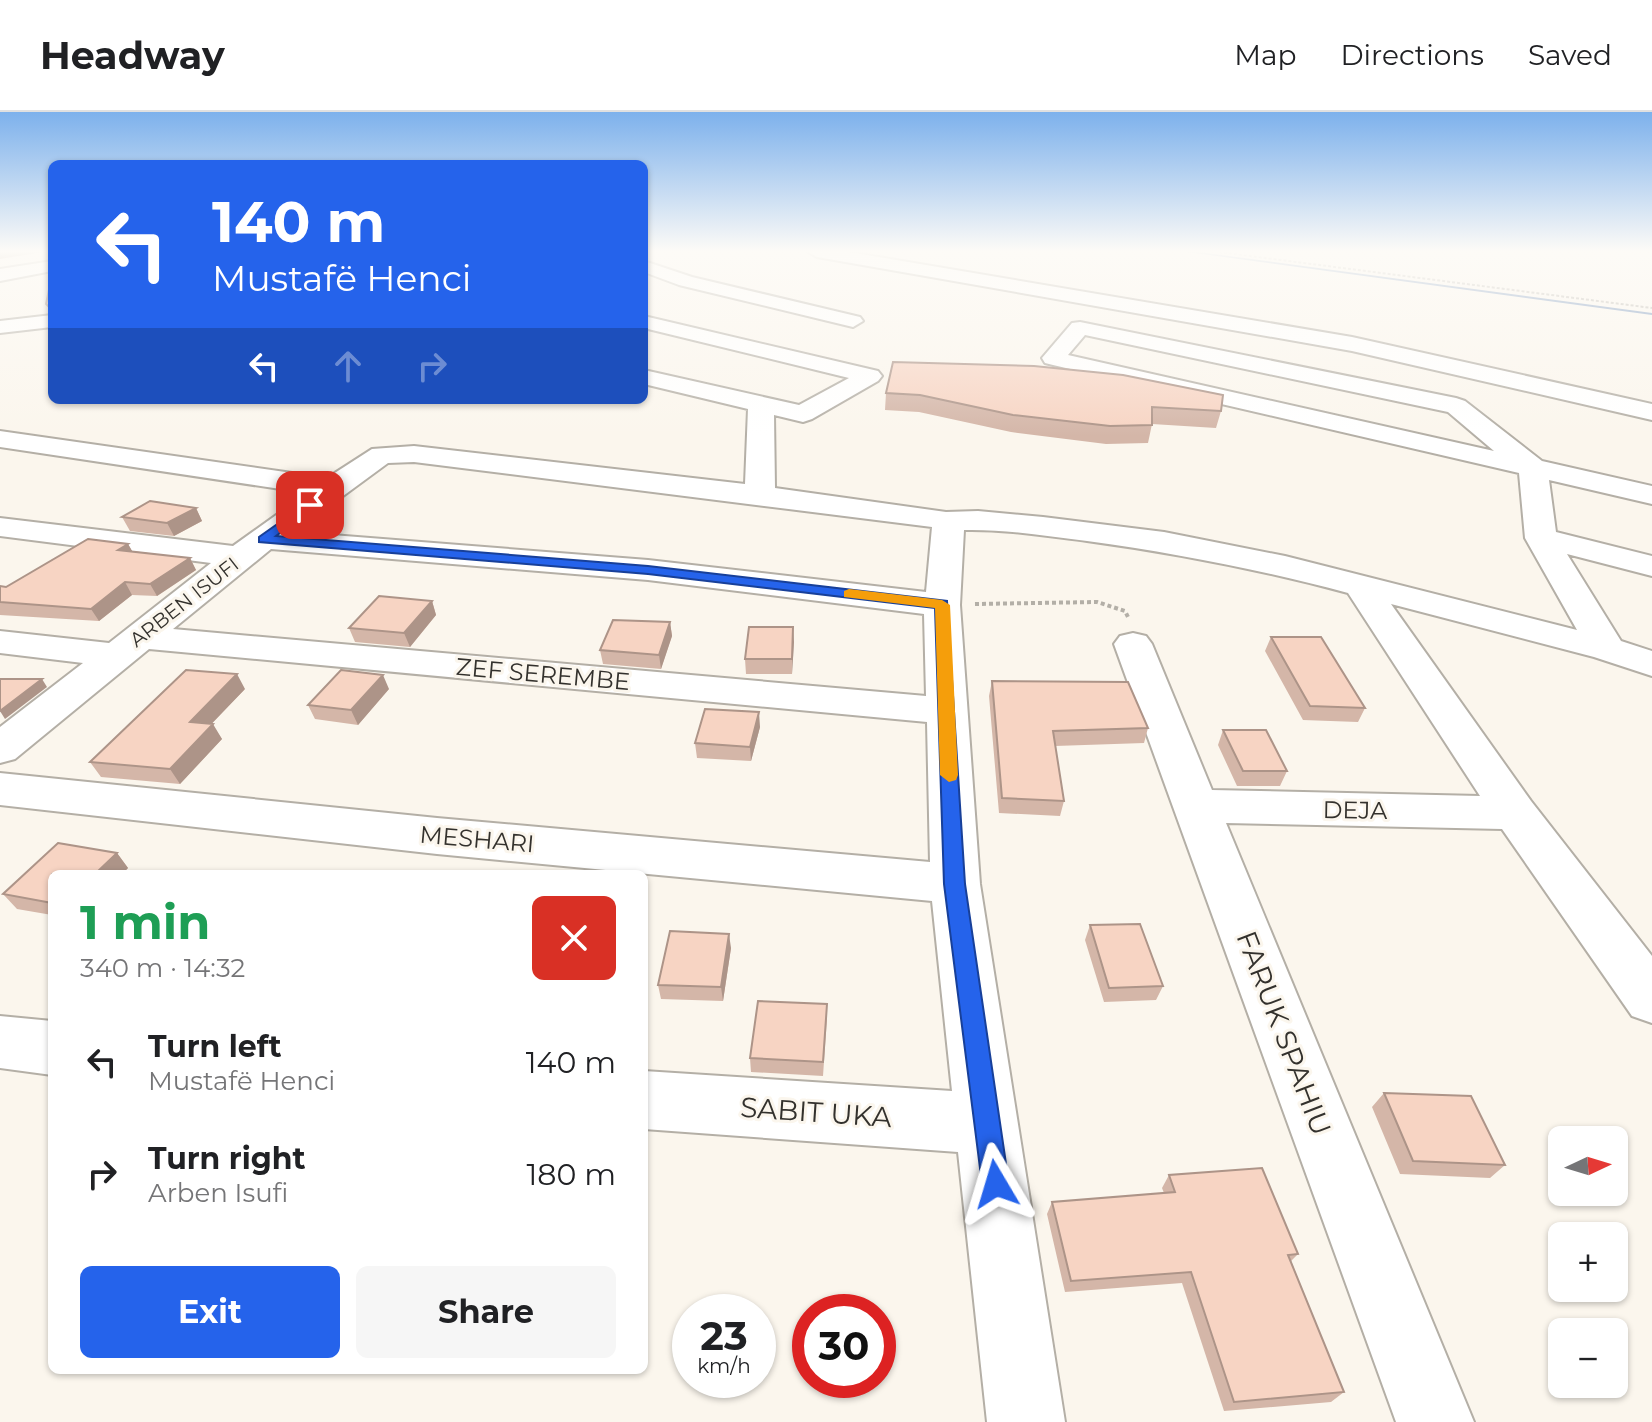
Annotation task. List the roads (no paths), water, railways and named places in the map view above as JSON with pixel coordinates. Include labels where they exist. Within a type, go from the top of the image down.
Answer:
[{"type":"main road","points":[[820,313],[853,321]]},
{"type":"main road","points":[[1169,313],[1398,353],[1652,412]]},
{"type":"main road","points":[[1224,313],[1319,329],[1493,365],[1652,402]]},
{"type":"main road","points":[[0,327],[48,321]]},
{"type":"main road","points":[[648,323],[870,376],[803,414],[648,378]]},
{"type":"main road","points":[[1607,649],[1541,538],[1533,468],[1456,406],[1080,328],[1053,358],[1248,403],[1533,468],[1652,495]]},
{"type":"main road","points":[[1248,403],[1275,368]]},
{"type":"main road","points":[[760,496],[761,404]]},
{"type":"main road","points":[[0,439],[333,488]]},
{"type":"main road","name":"ARBEN ISUFI","points":[[0,749],[252,548],[333,488],[382,455],[402,453],[946,521],[978,520],[1043,526],[1164,542],[1285,566],[1607,649],[1652,664]]},
{"type":"main road","points":[[946,521],[942,605],[955,884],[1026,1422]]},
{"type":"main road","points":[[0,527],[252,548],[648,570],[942,605]]},
{"type":"main road","points":[[1541,538],[1652,566]]},
{"type":"main road","points":[[1362,588],[1515,813],[1652,999]]},
{"type":"main road","name":"ZEF SEREMBE","points":[[0,642],[128,646],[946,711]]},
{"type":"main road","name":"FARUK SPAHIU","points":[[1133,644],[1435,1422]]},
{"type":"main road","name":"MESHARI","points":[[0,789],[437,836],[955,884]]},
{"type":"main road","name":"DEJA","points":[[1196,806],[1515,813]]},
{"type":"main road","points":[[0,1042],[48,1048]]},
{"type":"main road","name":"SABIT UKA","points":[[648,1100],[988,1124]]},
{"type":"waterway","points":[[1646,313],[1652,314]]}]
